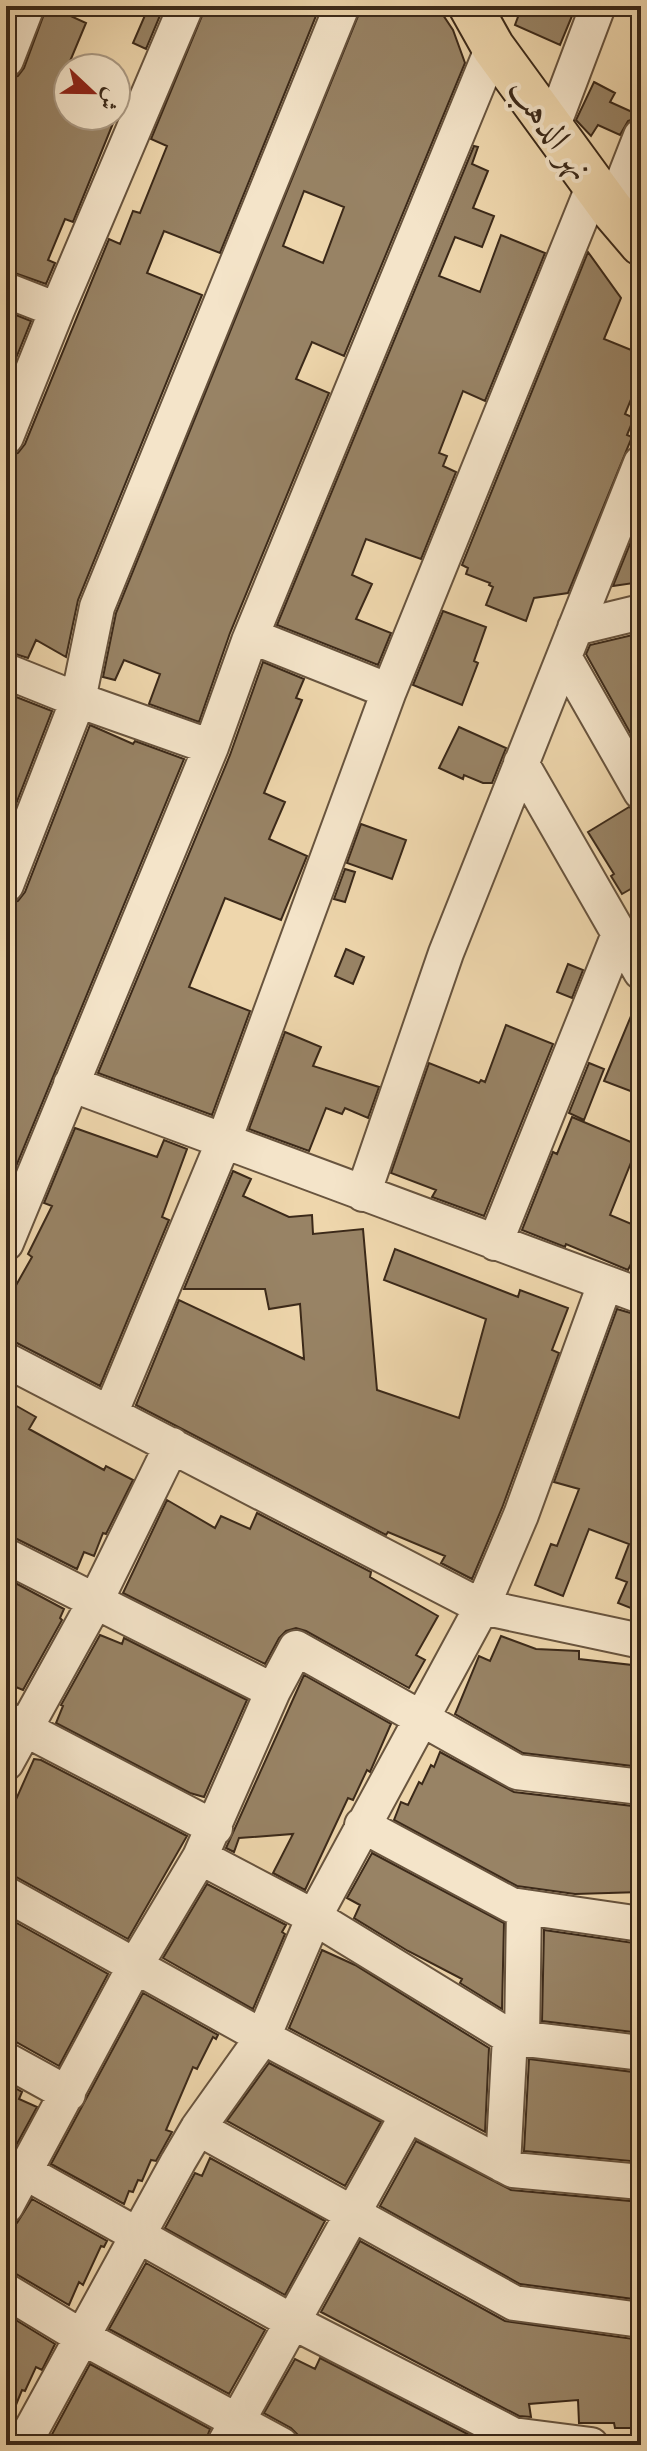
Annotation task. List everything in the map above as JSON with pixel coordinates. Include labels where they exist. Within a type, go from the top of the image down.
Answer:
[{"type":"main road","name":"نهر الدهب","points":[[470,6],[493,47],[603,198],[641,244]]},
{"type":"street","points":[[6,60],[27,6]]},
{"type":"street","points":[[6,437],[186,6]]},
{"type":"street","points":[[6,885],[78,700],[97,607],[342,6]]},
{"type":"street","points":[[552,128],[598,6]]},
{"type":"street","points":[[6,1243],[17,1188],[71,1084],[211,747],[251,636],[493,47]]},
{"type":"street","points":[[110,1414],[223,1143],[389,691],[603,198],[641,136]]},
{"type":"street","points":[[6,290],[57,310]]},
{"type":"street","points":[[363,1194],[446,953],[641,463]]},
{"type":"street","points":[[570,642],[641,612]]},
{"type":"street","points":[[251,636],[389,691]]},
{"type":"street","points":[[570,642],[641,792]]},
{"type":"street","points":[[6,671],[211,747]]},
{"type":"street","points":[[521,763],[641,972]]},
{"type":"street","points":[[495,1243],[619,934]]},
{"type":"street","points":[[71,1084],[641,1296]]},
{"type":"street","points":[[23,2439],[198,2128],[263,2037],[314,1917],[482,1607],[521,1515],[605,1284]]},
{"type":"street","points":[[6,1360],[482,1607],[641,1641]]},
{"type":"street","points":[[6,1763],[15,1723],[95,1602],[172,1445]]},
{"type":"street","points":[[6,1556],[273,1691]]},
{"type":"street","points":[[6,2206],[135,1966],[207,1843],[273,1691],[296,1648],[517,1772],[641,1787]]},
{"type":"street","points":[[15,1723],[207,1843],[314,1917],[516,2038],[641,2053]]},
{"type":"street","points":[[362,1825],[511,1905],[641,1924]]},
{"type":"street","points":[[6,1894],[263,2037],[513,2170],[641,2182]]},
{"type":"street","points":[[503,2165],[516,2038],[524,1907]]},
{"type":"street","points":[[6,2060],[68,2094]]},
{"type":"street","points":[[230,2433],[408,2114]]},
{"type":"street","points":[[198,2128],[514,2303],[641,2320]]},
{"type":"street","points":[[25,2172],[291,2321],[515,2436],[591,2445]]},
{"type":"street","points":[[6,2291],[230,2433],[281,2445]]},
{"type":"building","points":[[47,6],[67,6],[64,13],[86,23],[74,52],[52,52],[52,132],[110,132],[73,222],[65,219],[48,260],[55,263],[46,284],[6,270],[6,80],[18,76],[24,68]]},
{"type":"building","points":[[149,6],[164,6],[146,49],[133,43]]},
{"type":"building","points":[[206,6],[320,6],[220,253],[164,231],[147,273],[202,295],[78,600],[66,657],[36,640],[28,658],[6,651],[6,457],[18,453],[25,444],[109,239],[120,244],[133,211],[140,213],[167,146],[151,139]]},
{"type":"building","points":[[362,6],[437,6],[453,30],[465,63],[344,356],[312,342],[296,379],[329,393],[230,633],[199,722],[149,704],[160,674],[124,660],[115,680],[103,677],[116,613]],"holes":[[[304,191],[344,207],[323,263],[283,246]]]},
{"type":"building","points":[[522,6],[549,6],[572,16],[560,45],[515,25]]},
{"type":"building","points":[[594,82],[615,93],[610,102],[641,116],[628,121],[620,135],[598,125],[591,136],[576,120]]},
{"type":"building","points":[[474,146],[478,147],[472,164],[488,171],[473,208],[494,216],[482,247],[455,237],[439,276],[480,292],[501,235],[545,253],[485,401],[463,391],[439,453],[447,456],[443,466],[456,472],[421,559],[366,539],[352,575],[372,584],[356,619],[391,633],[378,665],[277,625]]},
{"type":"building","points":[[588,252],[621,298],[604,339],[641,354],[641,375],[625,414],[634,418],[627,435],[632,437],[568,593],[534,598],[526,621],[486,605],[493,587],[466,574],[468,568],[462,565]]},
{"type":"building","points":[[6,311],[31,321],[6,383]]},
{"type":"building","points":[[641,538],[641,582],[613,586],[632,539]]},
{"type":"building","points":[[443,611],[486,627],[474,661],[478,663],[462,705],[413,685]]},
{"type":"building","points":[[641,633],[641,752],[586,654],[590,645]]},
{"type":"building","points":[[263,662],[304,679],[296,698],[302,700],[264,793],[285,802],[269,839],[307,856],[281,920],[225,898],[189,987],[250,1011],[212,1115],[98,1073],[230,755]]},
{"type":"building","points":[[6,693],[52,711],[6,830]]},
{"type":"building","points":[[90,725],[133,744],[135,741],[184,759],[15,1169],[6,1165],[6,905],[18,901],[25,892]]},
{"type":"building","points":[[459,727],[506,748],[492,783],[483,783],[464,775],[463,779],[439,768]]},
{"type":"building","points":[[629,807],[641,812],[641,883],[622,894],[611,876],[614,874],[588,832]]},
{"type":"building","points":[[361,824],[406,840],[392,879],[347,863]]},
{"type":"building","points":[[345,869],[355,872],[345,902],[334,899]]},
{"type":"building","points":[[346,949],[364,957],[353,984],[335,976]]},
{"type":"building","points":[[568,964],[583,970],[572,998],[557,992]]},
{"type":"building","points":[[641,992],[641,1095],[604,1081]]},
{"type":"building","points":[[506,1025],[553,1044],[484,1216],[432,1197],[436,1190],[391,1173],[429,1063],[479,1083],[481,1080],[485,1082]]},
{"type":"building","points":[[285,1032],[321,1047],[313,1066],[379,1087],[368,1118],[345,1108],[342,1114],[326,1108],[309,1151],[249,1129]]},
{"type":"building","points":[[589,1063],[604,1069],[584,1120],[569,1113]]},
{"type":"building","points":[[572,1117],[638,1145],[610,1215],[641,1228],[634,1251],[637,1252],[628,1270],[566,1244],[565,1247],[522,1230],[553,1152],[557,1154]]},
{"type":"building","points":[[75,1128],[157,1157],[164,1140],[187,1149],[162,1217],[169,1220],[100,1386],[6,1340],[6,1303],[32,1257],[28,1254],[52,1206],[44,1203]]},
{"type":"building","points":[[233,1171],[251,1179],[243,1196],[289,1217],[312,1215],[313,1234],[363,1229],[377,1390],[459,1418],[486,1319],[384,1280],[395,1249],[518,1297],[520,1290],[568,1308],[552,1350],[559,1353],[502,1508],[472,1579],[441,1563],[445,1556],[388,1532],[386,1535],[136,1405],[179,1300],[304,1359],[300,1304],[269,1309],[265,1289],[184,1289]]},
{"type":"building","points":[[617,1309],[641,1316],[641,1612],[618,1603],[627,1582],[616,1578],[629,1544],[589,1529],[563,1596],[535,1585],[551,1544],[557,1546],[579,1489],[554,1482]]},
{"type":"building","points":[[6,1400],[36,1417],[29,1429],[104,1470],[106,1466],[133,1480],[106,1534],[103,1533],[94,1556],[84,1552],[77,1569],[6,1536]]},
{"type":"building","points":[[167,1500],[215,1528],[221,1516],[250,1529],[257,1513],[371,1572],[370,1577],[438,1616],[416,1655],[425,1660],[409,1688],[296,1628],[286,1631],[279,1638],[265,1664],[123,1593]]},
{"type":"building","points":[[6,1578],[64,1609],[62,1620],[23,1690],[6,1683]]},
{"type":"building","points":[[100,1635],[122,1644],[124,1638],[247,1700],[204,1797],[190,1793],[56,1723],[61,1705]]},
{"type":"building","points":[[501,1636],[536,1649],[579,1651],[579,1659],[641,1666],[641,1767],[523,1753],[455,1714],[479,1656],[490,1661]]},
{"type":"building","points":[[304,1675],[391,1724],[370,1772],[367,1770],[353,1800],[348,1798],[305,1890],[273,1873],[293,1834],[239,1838],[234,1852],[226,1848]]},
{"type":"building","points":[[440,1752],[514,1792],[641,1807],[641,1892],[575,1894],[517,1886],[394,1820],[401,1802],[408,1805],[419,1782],[422,1784],[431,1765],[434,1767]]},
{"type":"building","points":[[34,1759],[187,1836],[128,1939],[6,1874],[6,1822]]},
{"type":"building","points":[[372,1853],[504,1923],[502,2009],[460,1983],[462,1979],[354,1918],[360,1905],[347,1898]]},
{"type":"building","points":[[207,1884],[286,1925],[253,2009],[163,1958]]},
{"type":"building","points":[[6,1917],[108,1974],[59,2066],[16,2042],[6,2040]]},
{"type":"building","points":[[544,1930],[641,1944],[641,2033],[542,2021]]},
{"type":"building","points":[[322,1950],[355,1965],[489,2048],[485,2132],[289,2028]]},
{"type":"building","points":[[143,1993],[218,2035],[216,2039],[213,2037],[197,2069],[193,2067],[166,2130],[172,2132],[156,2161],[151,2160],[142,2181],[138,2180],[133,2192],[129,2191],[124,2204],[51,2164]]},
{"type":"building","points":[[529,2059],[641,2073],[641,2162],[524,2151]]},
{"type":"building","points":[[269,2063],[381,2122],[345,2186],[227,2121]]},
{"type":"building","points":[[6,2083],[22,2092],[19,2099],[37,2107],[6,2164]]},
{"type":"building","points":[[416,2141],[511,2190],[641,2202],[641,2300],[520,2284],[380,2206]]},
{"type":"building","points":[[210,2158],[325,2221],[285,2295],[165,2228],[195,2173],[202,2176]]},
{"type":"building","points":[[32,2199],[107,2241],[104,2247],[101,2246],[83,2285],[79,2282],[69,2305],[6,2271],[6,2226],[17,2223]]},
{"type":"building","points":[[360,2241],[505,2321],[641,2340],[641,2428],[615,2428],[614,2423],[579,2423],[578,2400],[529,2404],[531,2417],[519,2416],[321,2312]]},
{"type":"building","points":[[146,2263],[265,2330],[229,2394],[109,2329]]},
{"type":"building","points":[[6,2314],[55,2344],[42,2370],[36,2367],[25,2391],[22,2390],[7,2427]]},
{"type":"building","points":[[320,2358],[489,2445],[301,2444],[291,2428],[264,2413],[295,2359],[315,2369]]},
{"type":"building","points":[[90,2364],[210,2429],[204,2445],[66,2445],[50,2438]]}]
